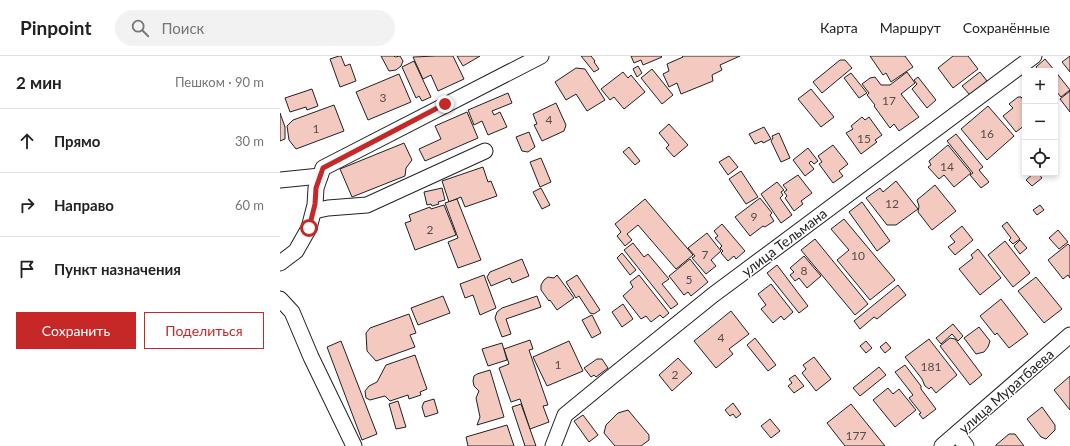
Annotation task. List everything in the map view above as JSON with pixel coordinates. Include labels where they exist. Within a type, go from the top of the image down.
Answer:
[{"type":"street","points":[[280,263],[296,251],[309,228],[314,211],[316,188],[323,168],[541,56]]},
{"type":"street","name":"улица Тельмана","points":[[553,446],[565,415],[627,364],[712,296],[1034,56]]},
{"type":"street","points":[[314,211],[328,208],[367,205],[485,151]]},
{"type":"street","points":[[280,180],[320,176]]},
{"type":"street","points":[[280,299],[292,312],[311,357],[354,446]]},
{"type":"street","name":"улица Муратбаева","points":[[942,446],[1070,335]]},
{"type":"street","points":[[957,434],[966,446]]},
{"type":"building","points":[[341,56],[345,66],[350,64],[356,81],[340,87],[330,59]]},
{"type":"building","points":[[381,56],[400,56],[403,61],[401,66],[396,70],[389,71]]},
{"type":"building","points":[[453,56],[464,79],[438,91],[431,75],[423,79],[413,57]]},
{"type":"building","points":[[457,56],[480,56],[463,66]]},
{"type":"building","points":[[581,56],[591,56],[599,69],[594,72]]},
{"type":"building","points":[[631,56],[662,57],[643,65],[641,60],[634,63]]},
{"type":"building","points":[[682,56],[740,56],[720,65],[722,70],[712,75],[713,81],[681,94],[677,83],[669,87],[663,74],[669,71],[667,64],[683,57]]},
{"type":"building","points":[[870,56],[905,56],[913,67],[891,82],[886,73],[883,75]]},
{"type":"building","points":[[953,56],[968,56],[978,69],[953,88],[938,68]]},
{"type":"building","points":[[1070,56],[1070,72],[1062,62]]},
{"type":"building","points":[[1045,59],[1052,68],[1037,68],[1036,67]]},
{"type":"building","points":[[840,60],[845,60],[852,68],[822,93],[813,82]]},
{"type":"building","points":[[414,61],[431,97],[422,101],[419,96],[416,98],[402,67]]},
{"type":"building","points":[[638,66],[642,73],[637,77],[633,69]]},
{"type":"building","points":[[576,68],[585,69],[605,100],[587,111],[576,94],[566,100],[555,82]]},
{"type":"building","points":[[652,69],[673,95],[662,104],[641,78]]},
{"type":"building","points":[[623,72],[628,78],[631,75],[645,92],[624,109],[614,97],[610,100],[601,89]]},
{"type":"building","points":[[907,72],[915,83],[901,94],[919,117],[899,131],[894,124],[890,128],[867,95],[869,93],[862,84],[870,78],[875,77],[881,85],[890,85]]},
{"type":"building","points":[[980,72],[987,81],[970,95],[962,86]]},
{"type":"building","points":[[851,73],[867,93],[859,98],[844,78]]},
{"type":"building","points":[[399,74],[411,102],[368,120],[356,92]]},
{"type":"building","points":[[1058,75],[1070,90],[1061,97],[1058,94]]},
{"type":"building","points":[[918,77],[936,100],[927,108],[912,89],[917,84],[914,80]]},
{"type":"building","points":[[312,89],[318,106],[307,110],[306,107],[290,112],[285,98]]},
{"type":"building","points":[[811,89],[834,117],[821,127],[798,99]]},
{"type":"building","points":[[1070,91],[1070,112],[1060,99]]},
{"type":"building","points":[[508,93],[512,103],[492,111],[494,115],[500,112],[507,127],[488,135],[482,121],[474,125],[468,110]]},
{"type":"building","points":[[1018,97],[1022,98],[1022,127],[1016,132],[1003,116],[1013,108],[1009,104]]},
{"type":"building","points":[[556,103],[566,125],[564,131],[542,141],[534,125],[537,124],[533,114]]},
{"type":"building","points":[[334,105],[344,131],[296,149],[289,140],[287,126],[293,120]]},
{"type":"building","points":[[988,106],[1014,136],[987,160],[961,129]]},
{"type":"building","points":[[467,112],[478,138],[425,161],[419,149],[441,139],[435,126]]},
{"type":"building","points":[[280,113],[285,127],[285,139],[280,141]]},
{"type":"building","points":[[862,117],[865,120],[869,117],[882,135],[875,140],[877,142],[861,154],[846,133],[853,129],[851,126]]},
{"type":"building","points":[[669,124],[688,145],[674,157],[666,148],[669,145],[659,133]]},
{"type":"building","points":[[764,127],[771,139],[763,143],[762,141],[755,144],[749,134]]},
{"type":"building","points":[[529,132],[535,147],[528,152],[522,151],[516,137]]},
{"type":"building","points":[[779,133],[790,158],[781,162],[771,141],[773,138],[772,136]]},
{"type":"building","points":[[956,134],[983,167],[979,170],[989,182],[981,188],[970,175],[973,173],[947,141]]},
{"type":"building","points":[[404,143],[412,160],[406,168],[405,176],[352,197],[340,169]]},
{"type":"building","points":[[833,145],[848,164],[839,171],[843,176],[833,183],[819,164],[822,162],[818,156]]},
{"type":"building","points":[[948,145],[971,173],[954,187],[944,175],[939,179],[928,167],[931,165],[929,161]]},
{"type":"building","points":[[629,147],[640,161],[635,165],[623,152]]},
{"type":"building","points":[[808,148],[818,161],[814,164],[811,161],[809,163],[814,169],[805,176],[793,160]]},
{"type":"building","points":[[729,156],[738,167],[728,175],[719,162]]},
{"type":"building","points":[[541,158],[551,182],[540,187],[530,162]]},
{"type":"building","points":[[483,167],[488,182],[491,181],[497,196],[465,207],[461,197],[449,202],[442,181]]},
{"type":"building","points":[[741,171],[758,197],[746,204],[729,179]]},
{"type":"building","points":[[798,175],[812,193],[801,201],[803,204],[794,211],[785,198],[787,196],[784,192],[787,190],[783,185]]},
{"type":"building","points":[[1031,176],[1040,176],[1042,178],[1032,186],[1026,180]]},
{"type":"building","points":[[896,181],[918,209],[896,225],[887,225],[866,198],[880,188],[883,192]]},
{"type":"building","points":[[777,182],[784,190],[781,192],[783,195],[780,198],[792,215],[781,223],[761,194]]},
{"type":"building","points":[[935,185],[956,211],[932,230],[918,212],[919,206],[917,200]]},
{"type":"building","points":[[442,188],[445,200],[432,206],[431,204],[427,205],[424,192]]},
{"type":"building","points":[[541,188],[550,205],[542,209],[533,192]]},
{"type":"building","points":[[760,198],[772,213],[770,215],[774,221],[765,227],[763,226],[750,236],[735,217]]},
{"type":"building","points":[[457,199],[481,260],[458,268],[448,242],[458,238],[445,203]]},
{"type":"building","points":[[645,199],[693,255],[676,269],[638,225],[627,234],[632,240],[625,246],[617,236],[621,232],[615,224]]},
{"type":"building","points":[[862,202],[890,241],[877,251],[849,212]]},
{"type":"building","points":[[444,205],[456,235],[415,250],[405,223],[411,221],[409,215],[430,207],[431,209]]},
{"type":"building","points":[[1040,205],[1044,210],[1037,215],[1033,210]]},
{"type":"building","points":[[844,219],[895,280],[870,300],[837,260],[849,250],[831,229]]},
{"type":"building","points":[[1007,222],[1020,239],[1013,244],[1009,240],[1011,238],[1002,226]]},
{"type":"building","points":[[722,224],[745,251],[736,259],[734,256],[728,261],[721,253],[723,251],[720,248],[722,246],[715,238],[718,236],[714,231]]},
{"type":"building","points":[[962,226],[973,240],[955,255],[948,247],[955,242],[950,236]]},
{"type":"building","points":[[1058,230],[1068,242],[1059,249],[1049,238]]},
{"type":"building","points":[[707,233],[721,251],[711,260],[716,266],[706,274],[692,258],[695,256],[688,248]]},
{"type":"building","points":[[815,239],[868,304],[855,315],[801,250]]},
{"type":"building","points":[[1020,240],[1027,248],[1020,254],[1014,246]]},
{"type":"building","points":[[1005,241],[1030,273],[1013,287],[988,255]]},
{"type":"building","points":[[633,243],[644,257],[648,254],[669,279],[662,284],[678,304],[671,309],[624,250]]},
{"type":"building","points":[[1068,244],[1070,246],[1070,278],[1068,275],[1063,279],[1048,260]]},
{"type":"building","points":[[978,249],[1001,278],[980,295],[959,269],[973,258],[971,255]]},
{"type":"building","points":[[622,253],[636,270],[630,275],[617,258]]},
{"type":"building","points":[[804,256],[821,276],[807,288],[799,278],[795,281],[790,275],[794,272],[790,268]]},
{"type":"building","points":[[522,259],[529,276],[512,283],[510,278],[491,286],[487,277],[490,272]]},
{"type":"building","points":[[690,259],[708,282],[691,296],[688,292],[684,295],[669,276]]},
{"type":"building","points":[[777,265],[808,306],[799,313],[767,273]]},
{"type":"building","points":[[484,275],[496,308],[480,315],[473,295],[465,298],[460,284]]},
{"type":"building","points":[[557,275],[574,298],[557,310],[541,290],[541,285],[548,277],[554,278]]},
{"type":"building","points":[[577,275],[600,310],[594,314],[590,313],[579,296],[576,298],[566,282]]},
{"type":"building","points":[[639,275],[669,313],[663,318],[660,315],[651,322],[646,316],[641,319],[623,296],[633,287],[630,282]]},
{"type":"building","points":[[1036,277],[1062,309],[1044,323],[1018,291]]},
{"type":"building","points":[[771,284],[793,312],[784,320],[781,316],[773,323],[761,309],[766,305],[758,294]]},
{"type":"building","points":[[898,285],[906,295],[877,319],[874,317],[860,329],[854,321]]},
{"type":"building","points":[[443,296],[450,313],[418,325],[411,308]]},
{"type":"building","points":[[537,296],[541,307],[506,319],[511,334],[502,337],[495,318],[497,312],[502,308]]},
{"type":"building","points":[[1001,299],[1028,334],[1009,348],[997,333],[995,335],[980,316]]},
{"type":"building","points":[[623,304],[633,319],[622,327],[612,312]]},
{"type":"building","points":[[731,311],[749,334],[729,349],[733,354],[716,368],[694,341]]},
{"type":"building","points":[[409,314],[416,333],[410,335],[415,347],[376,361],[367,351],[366,333],[370,328]]},
{"type":"building","points":[[592,315],[601,333],[592,338],[582,320]]},
{"type":"building","points":[[953,324],[963,336],[958,341],[952,334],[941,344],[936,338]]},
{"type":"building","points":[[979,327],[990,341],[984,352],[976,354],[964,338]]},
{"type":"building","points":[[755,338],[776,365],[768,371],[747,345]]},
{"type":"building","points":[[950,338],[955,339],[982,375],[970,385],[940,346]]},
{"type":"building","points":[[929,339],[957,375],[936,393],[931,387],[929,389],[925,386],[922,379],[905,357]]},
{"type":"building","points":[[530,340],[533,349],[529,350],[548,405],[543,406],[549,422],[530,429],[520,399],[511,402],[499,368],[509,364],[504,349]]},
{"type":"building","points":[[341,341],[377,434],[362,440],[327,347]]},
{"type":"building","points":[[569,341],[583,371],[547,386],[533,357]]},
{"type":"building","points":[[866,341],[872,348],[866,353],[860,346]]},
{"type":"building","points":[[886,342],[891,348],[885,353],[880,347]]},
{"type":"building","points":[[502,343],[507,360],[488,366],[482,349]]},
{"type":"building","points":[[415,355],[427,389],[420,392],[421,395],[409,399],[408,395],[390,401],[385,396],[370,400],[366,398],[365,391],[369,386],[377,382],[386,365]]},
{"type":"building","points":[[814,357],[831,379],[816,391],[802,373],[806,369],[803,365]]},
{"type":"building","points":[[678,358],[692,373],[672,391],[659,375]]},
{"type":"building","points":[[597,359],[602,359],[608,368],[596,377],[594,375],[591,377],[584,368]]},
{"type":"building","points":[[905,365],[936,409],[923,419],[919,414],[921,413],[909,398],[913,395],[895,372]]},
{"type":"building","points":[[879,367],[886,375],[860,396],[853,388]]},
{"type":"building","points":[[490,370],[504,417],[477,425],[480,417],[476,398],[479,391],[474,386],[474,376]]},
{"type":"building","points":[[795,375],[804,386],[794,393],[788,386],[792,383],[789,379]]},
{"type":"building","points":[[1070,376],[1070,410],[1054,390]]},
{"type":"building","points":[[888,388],[893,394],[899,389],[916,410],[895,427],[873,400]]},
{"type":"building","points":[[434,399],[438,413],[425,417],[422,407],[424,402]]},
{"type":"building","points":[[398,401],[406,427],[396,429],[389,404]]},
{"type":"building","points":[[733,403],[741,414],[736,418],[733,414],[730,416],[725,410]]},
{"type":"building","points":[[521,404],[536,446],[525,446],[512,407]]},
{"type":"building","points":[[851,404],[885,446],[845,446],[827,423]]},
{"type":"building","points":[[1042,407],[1055,425],[1055,430],[1046,439],[1041,437],[1027,419]]},
{"type":"building","points":[[628,410],[649,435],[649,440],[641,446],[615,446],[604,433],[606,425],[618,413]]},
{"type":"building","points":[[583,415],[598,435],[589,442],[574,421]]},
{"type":"building","points":[[770,419],[780,431],[771,438],[761,426]]},
{"type":"building","points":[[507,425],[514,446],[468,446],[466,437]]},
{"type":"building","points":[[1009,434],[1015,434],[1024,446],[996,446]]},
{"type":"route","points":[[309,228],[315,204],[316,188],[323,168],[445,104]]}]
